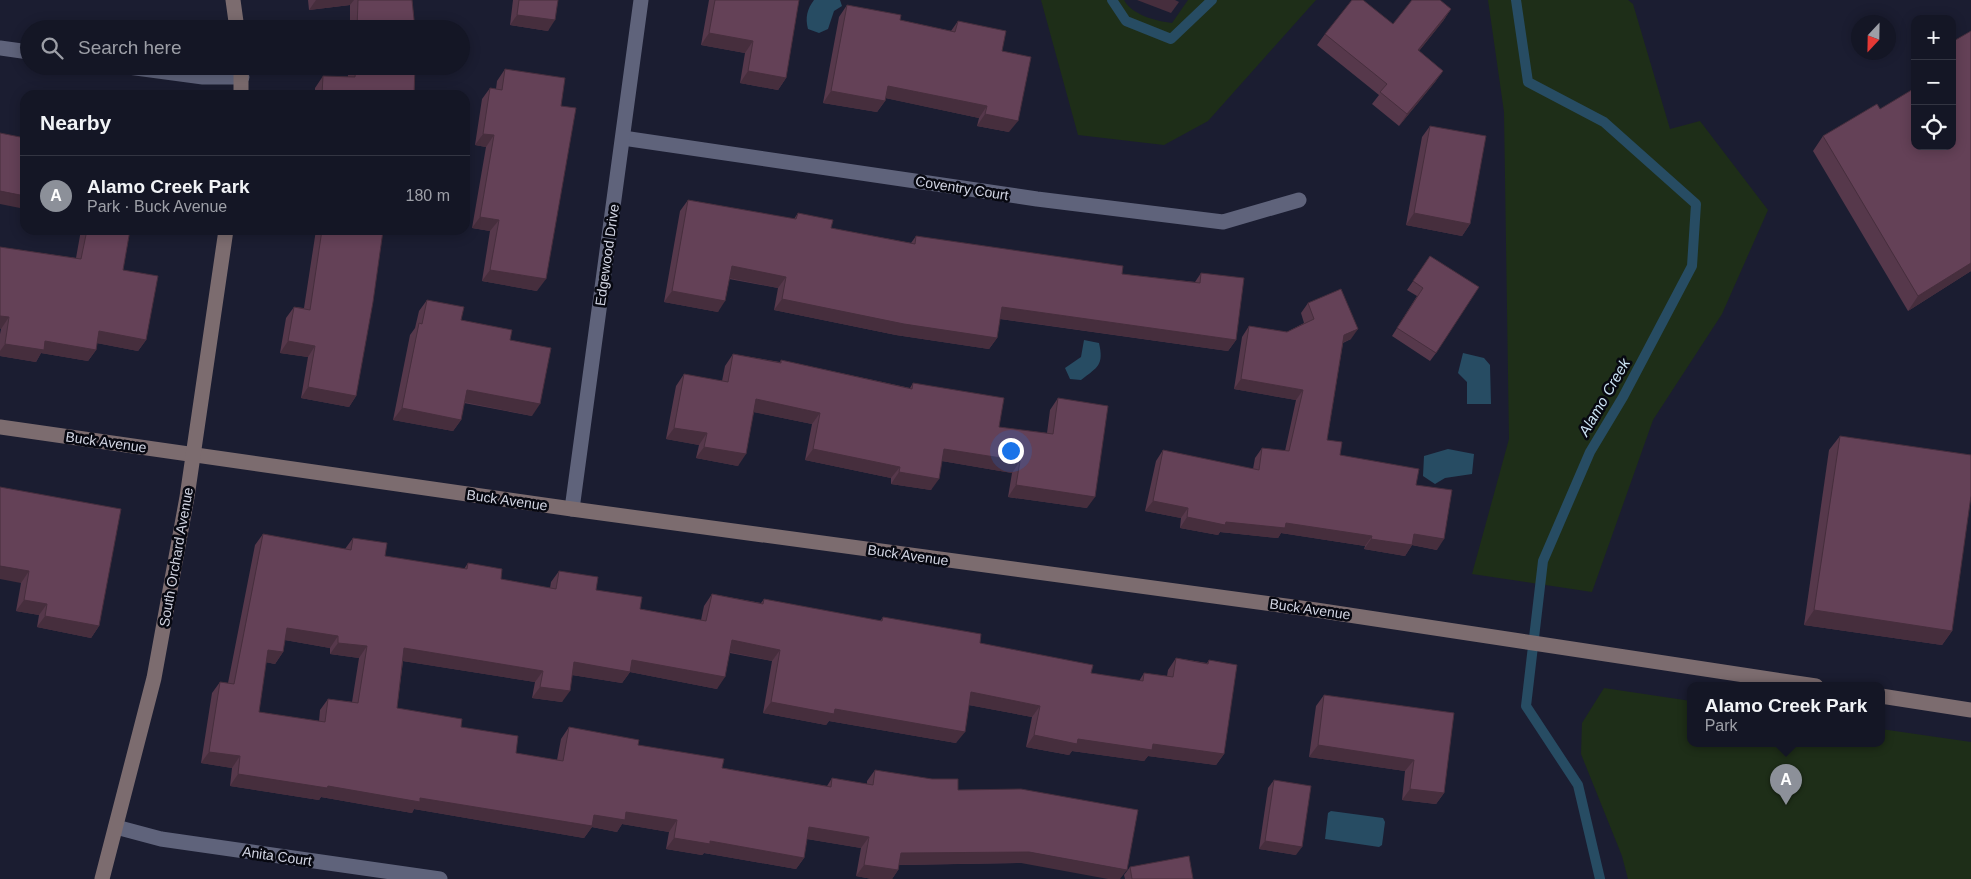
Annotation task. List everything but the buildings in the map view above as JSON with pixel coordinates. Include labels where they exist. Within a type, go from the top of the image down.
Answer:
[{"type":"street","points":[[233,0],[236,20]]},
{"type":"street","name":"Edgewood Drive","points":[[572,509],[641,0]]},
{"type":"street","points":[[0,48],[20,51]]},
{"type":"street","points":[[188,75],[203,77],[219,75]]},
{"type":"street","points":[[241,90],[242,75]]},
{"type":"street","name":"Coventry Court","points":[[623,138],[1037,199],[1223,222],[1299,200]]},
{"type":"street","name":"South Orchard Avenue","points":[[102,879],[154,678],[193,456],[225,235]]},
{"type":"street","name":"Buck Avenue","points":[[0,427],[572,509],[1306,608],[1790,682]]},
{"type":"street","points":[[1885,697],[1971,710]]},
{"type":"street","name":"Anita Court","points":[[116,827],[161,839],[440,879]]},
{"type":"green space","points":[[1041,0],[1124,0],[1138,13],[1152,19],[1172,23],[1188,0],[1316,0],[1208,121],[1164,145],[1078,135]]},
{"type":"green space","points":[[1488,0],[1628,0],[1633,4],[1670,129],[1700,121],[1768,210],[1722,314],[1653,420],[1592,592],[1472,574],[1509,439],[1504,112]]},
{"type":"green space","points":[[1604,688],[1687,700],[1687,747],[1885,747],[1885,730],[1971,742],[1971,879],[1628,879],[1622,856],[1581,754],[1582,723]]},
{"type":"water","points":[[814,0],[840,0],[842,6],[834,11],[828,29],[819,33],[808,29],[807,25],[807,14]]},
{"type":"water","points":[[1084,340],[1099,343],[1100,361],[1081,380],[1070,379],[1065,368],[1081,357]]},
{"type":"water","points":[[1463,353],[1484,358],[1490,365],[1491,404],[1467,404],[1467,382],[1458,373]]},
{"type":"water","points":[[1448,449],[1474,454],[1472,474],[1445,478],[1435,484],[1423,476],[1424,456]]},
{"type":"water","points":[[1331,811],[1383,818],[1385,822],[1382,845],[1379,847],[1325,839],[1328,813]]},
{"type":"waterway","name":"Alamo Creek","points":[[1112,0],[1126,21],[1171,39],[1212,0]]},
{"type":"waterway","name":"Alamo Creek","points":[[1516,0],[1528,82],[1604,122],[1696,204],[1692,266],[1623,397],[1590,452],[1543,561],[1526,706],[1578,785],[1600,879]]},
{"type":"place","name":"Alamo Creek Park","points":[[1786,805]]}]
